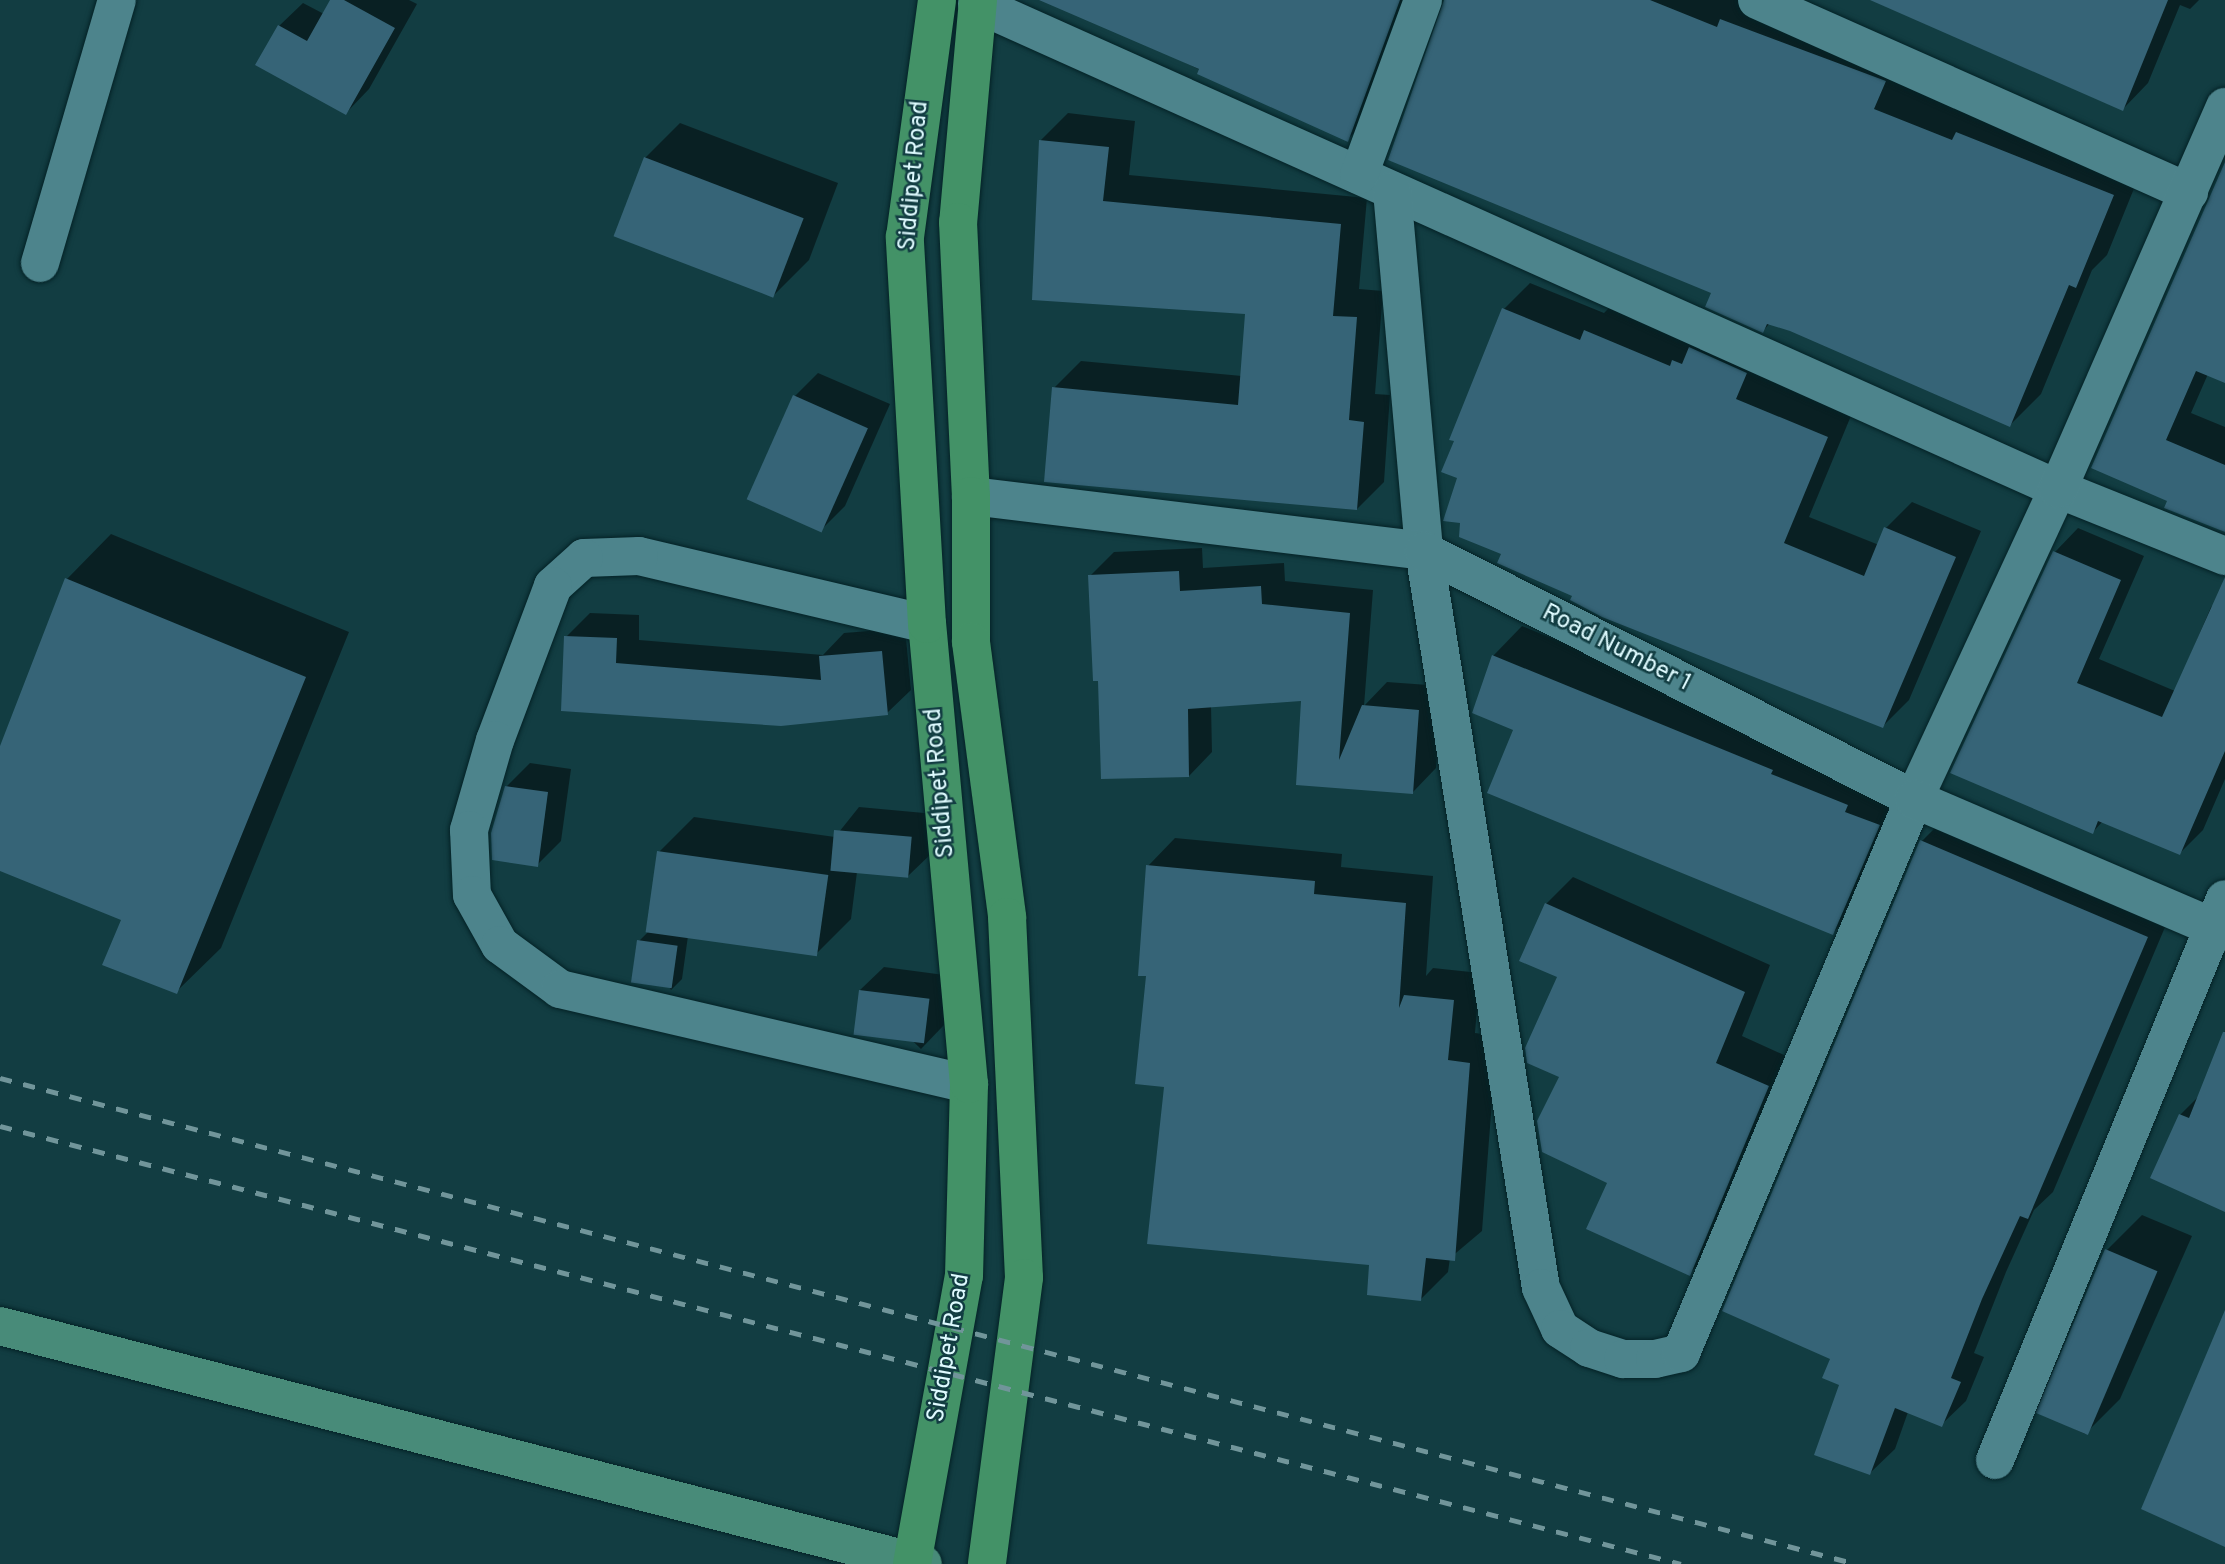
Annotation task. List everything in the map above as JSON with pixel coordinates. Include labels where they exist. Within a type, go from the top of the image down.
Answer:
[{"type":"main road","name":"Siddipet Road","points":[[916,1563],[964,1276],[969,1084],[927,625],[905,237],[937,0]]},
{"type":"main road","name":"Siddipet Road","points":[[977,2],[958,222],[971,496],[971,642],[1007,918],[1024,1278],[987,1564]]},
{"type":"street","points":[[40,263],[117,0]]},
{"type":"street","points":[[1423,0],[1376,183],[1424,551],[1541,1288],[1560,1329],[1589,1348],[1623,1359],[1655,1359],[1681,1353],[1914,799],[2058,489],[2225,107]]},
{"type":"street","points":[[1758,0],[2189,192]]},
{"type":"street","points":[[977,2],[2058,489],[2225,556]]},
{"type":"street","name":"Road Number 1","points":[[971,496],[1424,551],[1914,799],[2221,919]]},
{"type":"street","points":[[927,625],[639,556],[584,558],[553,586],[495,740],[468,830],[472,895],[499,945],[560,989],[969,1084]]},
{"type":"street","points":[[1995,1460],[2221,919]]},
{"type":"street","points":[[0,1326],[916,1563]]},
{"type":"building","points":[[330,0],[344,0],[395,28],[346,115],[255,65],[278,25],[307,41]]},
{"type":"building","points":[[1039,0],[1400,0],[1348,142],[1197,74],[1199,69]]},
{"type":"building","points":[[1444,0],[1650,0],[1717,27],[1720,19],[1886,81],[1874,109],[1952,140],[1956,132],[2114,195],[2076,288],[2069,285],[2010,427],[1790,331],[1767,324],[1763,333],[1705,307],[1711,293],[1388,160]]},
{"type":"building","points":[[1870,0],[2168,0],[2123,111]]},
{"type":"building","points":[[1039,140],[1109,147],[1103,201],[1341,224],[1333,316],[1357,317],[1349,420],[1364,422],[1357,510],[1044,482],[1052,387],[1238,405],[1245,314],[1032,300]]},
{"type":"building","points":[[644,157],[804,218],[773,298],[614,236]]},
{"type":"building","points":[[2225,162],[2225,383],[2196,371],[2166,440],[2225,465],[2225,532],[2164,508],[2167,501],[2091,468]]},
{"type":"building","points":[[1502,308],[1580,340],[1584,330],[1670,366],[1672,360],[1682,364],[1689,347],[1747,373],[1736,399],[1828,437],[1784,543],[1864,576],[1884,527],[1956,557],[1883,728],[1602,617],[1570,600],[1572,596],[1497,563],[1501,554],[1459,537],[1460,523],[1443,521],[1457,478],[1441,472],[1454,441],[1449,440]]},
{"type":"building","points":[[793,395],[868,428],[822,532],[747,499]]},
{"type":"building","points":[[2053,551],[2121,580],[2077,683],[2162,717],[2225,577],[2225,751],[2180,855],[2098,821],[2093,834],[1950,773]]},
{"type":"building","points":[[1179,571],[1180,591],[1261,586],[1262,604],[1350,613],[1339,760],[1362,705],[1419,710],[1413,794],[1296,785],[1301,701],[1188,709],[1189,777],[1101,779],[1098,681],[1093,681],[1088,575]]},
{"type":"building","points":[[65,578],[306,677],[177,994],[102,965],[121,920],[0,871],[0,746]]},
{"type":"building","points":[[564,636],[617,638],[616,663],[821,680],[819,656],[882,651],[888,715],[781,726],[561,711]]},
{"type":"building","points":[[1492,655],[1773,770],[1771,774],[1848,805],[1845,812],[1880,825],[1833,935],[1487,793],[1513,730],[1472,713]]},
{"type":"building","points":[[505,786],[548,792],[538,867],[492,860],[491,833]]},
{"type":"building","points":[[834,830],[912,837],[908,878],[830,871]]},
{"type":"building","points":[[1920,840],[2148,937],[2028,1219],[2020,1216],[1982,1299],[1951,1378],[1961,1382],[1942,1427],[1895,1408],[1870,1475],[1814,1455],[1839,1385],[1822,1378],[1830,1359],[1722,1311]]},
{"type":"building","points":[[657,851],[828,875],[817,956],[646,932]]},
{"type":"building","points":[[1146,865],[1315,881],[1314,894],[1406,903],[1399,1008],[1404,995],[1454,1000],[1448,1060],[1470,1063],[1455,1261],[1426,1258],[1421,1301],[1367,1295],[1369,1265],[1147,1244],[1164,1087],[1135,1084],[1146,976],[1138,976]]},
{"type":"building","points":[[1545,903],[1745,992],[1716,1063],[1769,1086],[1690,1276],[1586,1229],[1607,1183],[1542,1152],[1537,1121],[1559,1077],[1527,1063],[1525,1048],[1557,977],[1519,961]]},
{"type":"building","points":[[637,940],[678,946],[672,988],[631,983]]},
{"type":"building","points":[[859,990],[929,999],[924,1043],[854,1035]]},
{"type":"building","points":[[2223,1032],[2225,1212],[2150,1178],[2179,1114],[2189,1118]]},
{"type":"building","points":[[2105,1249],[2157,1271],[2088,1435],[2035,1413]]},
{"type":"building","points":[[2225,1310],[2225,1547],[2141,1509]]},
{"type":"railway","points":[[0,1078],[1856,1564]]},
{"type":"railway","points":[[0,1126],[1681,1564]]}]
